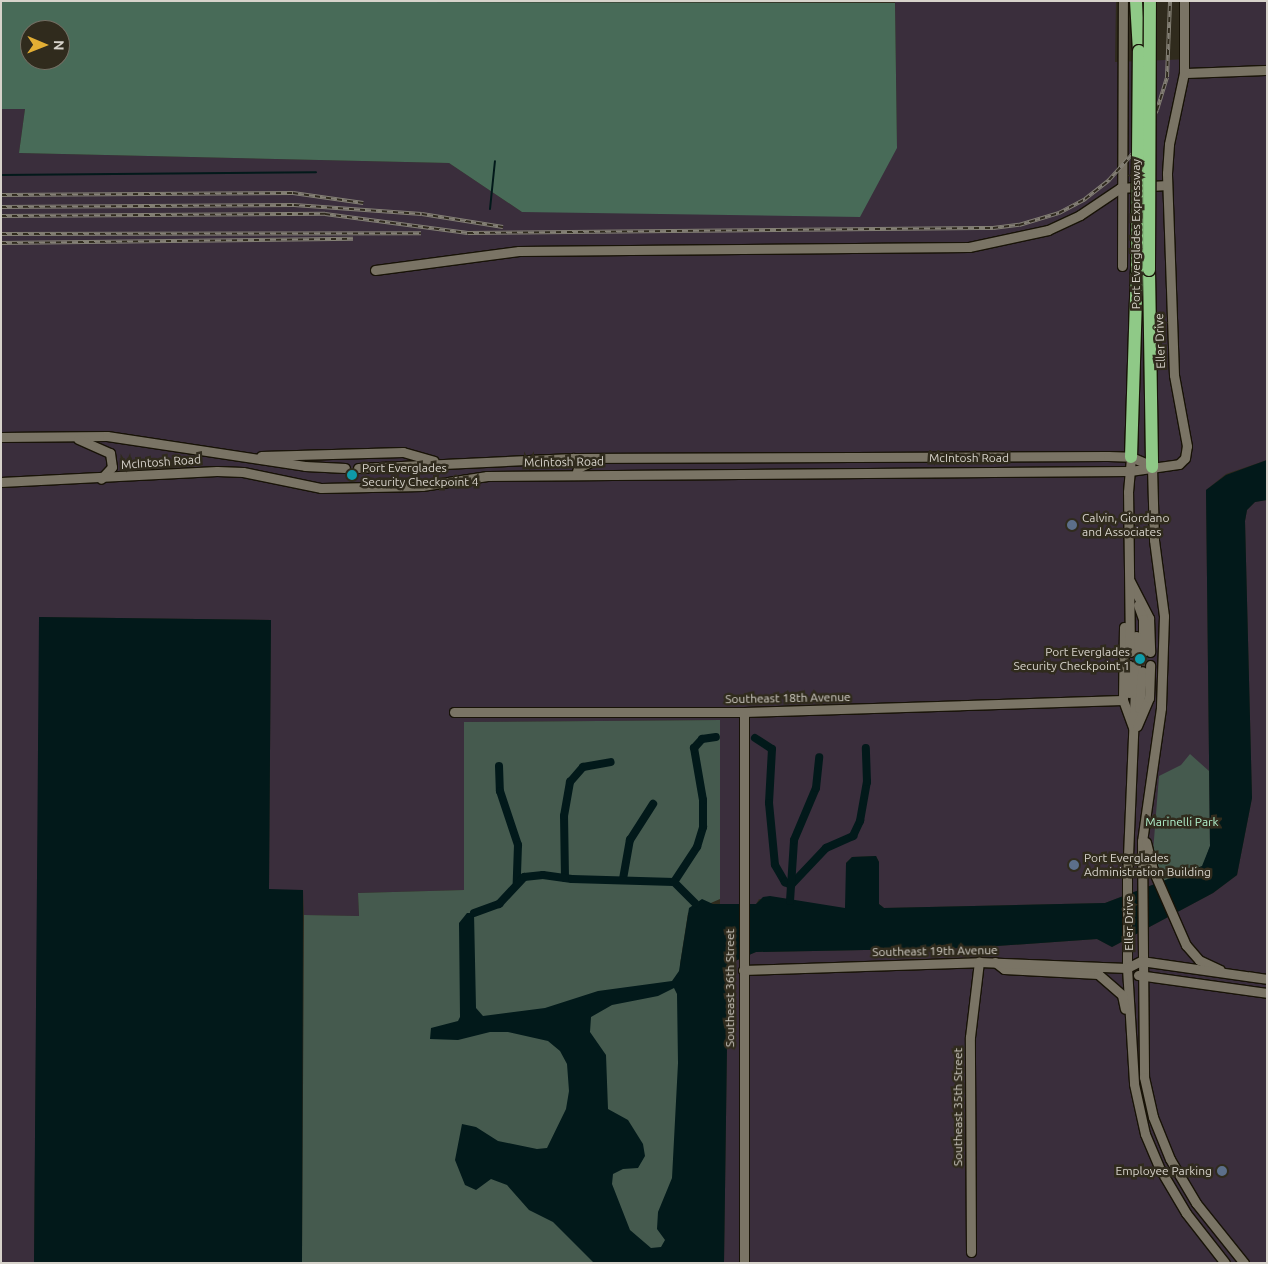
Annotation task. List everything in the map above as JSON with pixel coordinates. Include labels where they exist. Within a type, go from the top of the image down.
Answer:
[{"type":"highway","name":"Port Everglades Expressway","points":[[1136,1],[1139,51],[1143,270],[1152,467]]},
{"type":"highway","name":"Port Everglades Expressway","points":[[1131,457],[1143,270],[1150,1]]},
{"type":"street","points":[[1122,266],[1123,1]]},
{"type":"street","name":"Eller Drive","points":[[1130,471],[1179,464],[1187,450],[1174,376],[1167,185],[1169,144],[1184,73],[1184,1]]},
{"type":"street","points":[[1184,73],[1267,70]]},
{"type":"street","points":[[375,270],[484,253],[519,251],[976,246],[1048,230],[1080,215],[1123,187],[1167,185]]},
{"type":"street","name":"McIntosh Road","points":[[1,436],[106,436],[305,466],[345,468]]},
{"type":"street","points":[[68,436],[101,446],[110,453],[112,467],[100,479]]},
{"type":"street","name":"McIntosh Road","points":[[240,456],[403,452],[441,463]]},
{"type":"street","points":[[1131,457],[1152,467]]},
{"type":"street","name":"Eller Drive","points":[[1131,457],[1123,700],[1135,730]]},
{"type":"street","name":"McIntosh Road","points":[[358,468],[441,463],[599,458],[1131,457]]},
{"type":"street","points":[[576,475],[583,465],[599,458]]},
{"type":"street","name":"Eller Drive","points":[[1152,467],[1154,540],[1164,616],[1162,698],[1143,821],[1141,961],[1144,1077],[1159,1136],[1196,1203],[1244,1263]]},
{"type":"street","name":"McIntosh Road","points":[[1,482],[243,472],[321,488],[422,486],[487,476],[1130,471]]},
{"type":"street","name":"Eller Drive","points":[[1128,579],[1149,618],[1140,652],[1128,579]]},
{"type":"street","name":"Eller Drive","points":[[1135,730],[1149,698],[1140,665],[1135,730],[1129,808],[1127,876],[1127,968],[1134,1084],[1149,1146],[1186,1213],[1225,1263]]},
{"type":"street","points":[[1149,698],[1162,698]]},
{"type":"street","name":"Southeast 18th Avenue","points":[[454,712],[744,712],[1123,700]]},
{"type":"street","name":"Southeast 36th Street","points":[[744,712],[744,1263]]},
{"type":"street","points":[[1129,808],[1143,821],[1148,856],[1174,920],[1186,944],[1198,959],[1236,977]]},
{"type":"street","points":[[1141,961],[1236,977],[1267,979]]},
{"type":"street","name":"Southeast 19th Avenue","points":[[1127,968],[1141,961]]},
{"type":"street","name":"Southeast 35th Street","points":[[971,1252],[970,1037],[979,962]]},
{"type":"street","points":[[994,962],[1004,968],[1073,971],[1103,977],[1126,1001],[1125,1026],[1131,1048]]},
{"type":"street","name":"Southeast 19th Avenue","points":[[743,965],[994,962],[1127,968],[1142,977],[1267,993]]},
{"type":"shaded area","points":[[895,1],[1116,1],[1115,62],[1190,59],[1189,1],[1267,1],[1267,460],[1226,474],[1206,490],[1210,846],[1203,866],[1105,903],[884,908],[879,904],[879,862],[876,856],[852,857],[846,863],[846,909],[781,899],[759,899],[756,904],[720,904],[720,720],[465,722],[464,890],[358,893],[359,916],[304,915],[303,890],[269,890],[271,620],[40,617],[34,1263],[1,1263],[1,109],[25,109],[19,153],[449,163],[522,212],[897,148]]},
{"type":"shaded area","points":[[1267,500],[1267,1263],[724,1263],[728,974],[735,961],[756,952],[968,948],[1097,939],[1112,947],[1213,893],[1237,875],[1252,798],[1245,521],[1247,510],[1255,502]]},
{"type":"green space","points":[[1,1],[895,3],[897,148],[860,217],[522,212],[449,163],[19,153],[25,109],[1,109]]},
{"type":"green space","points":[[720,720],[720,899],[688,913],[680,964],[678,1263],[302,1263],[304,915],[359,916],[358,893],[464,890],[464,722]]},
{"type":"green space","name":"Marinelli Park","points":[[1190,754],[1209,771],[1210,846],[1203,866],[1163,882],[1153,852],[1159,776],[1181,765]]},
{"type":"water","points":[[1267,460],[1267,500],[1255,502],[1247,510],[1245,521],[1252,798],[1237,875],[1213,893],[1112,947],[1097,939],[968,948],[756,952],[735,961],[728,974],[724,1263],[594,1263],[553,1222],[529,1210],[507,1185],[491,1179],[476,1190],[465,1185],[455,1160],[462,1124],[476,1127],[498,1141],[537,1149],[547,1148],[566,1109],[569,1091],[567,1064],[560,1051],[548,1041],[508,1032],[490,1032],[458,1040],[430,1039],[431,1028],[458,1021],[460,1017],[459,923],[467,913],[474,913],[476,1008],[483,1016],[545,1008],[598,991],[672,981],[679,971],[689,908],[702,899],[713,904],[756,904],[763,897],[770,896],[845,908],[846,863],[852,857],[876,856],[879,862],[879,904],[884,908],[1105,903],[1202,866],[1210,846],[1206,490],[1226,475]],"holes":[[[674,988],[677,994],[678,1063],[672,1178],[658,1212],[657,1229],[665,1240],[661,1247],[651,1248],[630,1230],[612,1184],[613,1174],[623,1169],[638,1168],[645,1156],[643,1144],[628,1120],[608,1109],[606,1055],[590,1032],[591,1017],[612,1005],[658,996]]]},
{"type":"water","points":[[39,617],[271,620],[269,889],[303,890],[302,1263],[34,1263]]},
{"type":"waterway","points":[[490,209],[495,161]]},
{"type":"waterway","points":[[1,175],[316,172]]},
{"type":"waterway","points":[[674,882],[697,847],[703,827],[703,800],[694,748],[702,739],[716,737]]},
{"type":"waterway","points":[[755,738],[772,749],[769,803],[775,865],[785,882],[791,885],[826,848],[853,836],[860,821],[867,782],[866,748]]},
{"type":"waterway","points":[[790,901],[794,840],[816,788],[819,757]]},
{"type":"waterway","points":[[565,878],[564,816],[570,782],[583,767],[611,762]]},
{"type":"waterway","points":[[499,766],[500,791],[518,845],[517,883]]},
{"type":"waterway","points":[[623,879],[630,840],[653,804]]},
{"type":"waterway","points":[[474,913],[499,904],[524,877],[543,875],[572,879],[674,882],[695,903]]},
{"type":"tunnel","points":[[1142,665],[1143,652]]},
{"type":"railway","points":[[1,216],[325,214],[468,233],[993,228],[1019,225],[1059,213],[1085,199],[1109,180],[1136,150],[1157,110],[1167,77],[1170,1]]},
{"type":"railway","points":[[1,195],[293,193],[363,203]]},
{"type":"railway","points":[[1,207],[294,205],[422,214],[503,227]]},
{"type":"railway","points":[[1,234],[421,233]]},
{"type":"railway","points":[[1,243],[353,239]]},
{"type":"place","name":"Port Everglades Security Checkpoint 4","points":[[352,475]]},
{"type":"place","name":"Calvin, Giordano and Associates","points":[[1072,525]]},
{"type":"place","name":"Port Everglades Security Checkpoint 1","points":[[1140,659]]},
{"type":"place","name":"Port Everglades Administration Building","points":[[1074,865]]},
{"type":"place","name":"Employee Parking","points":[[1222,1171]]}]
